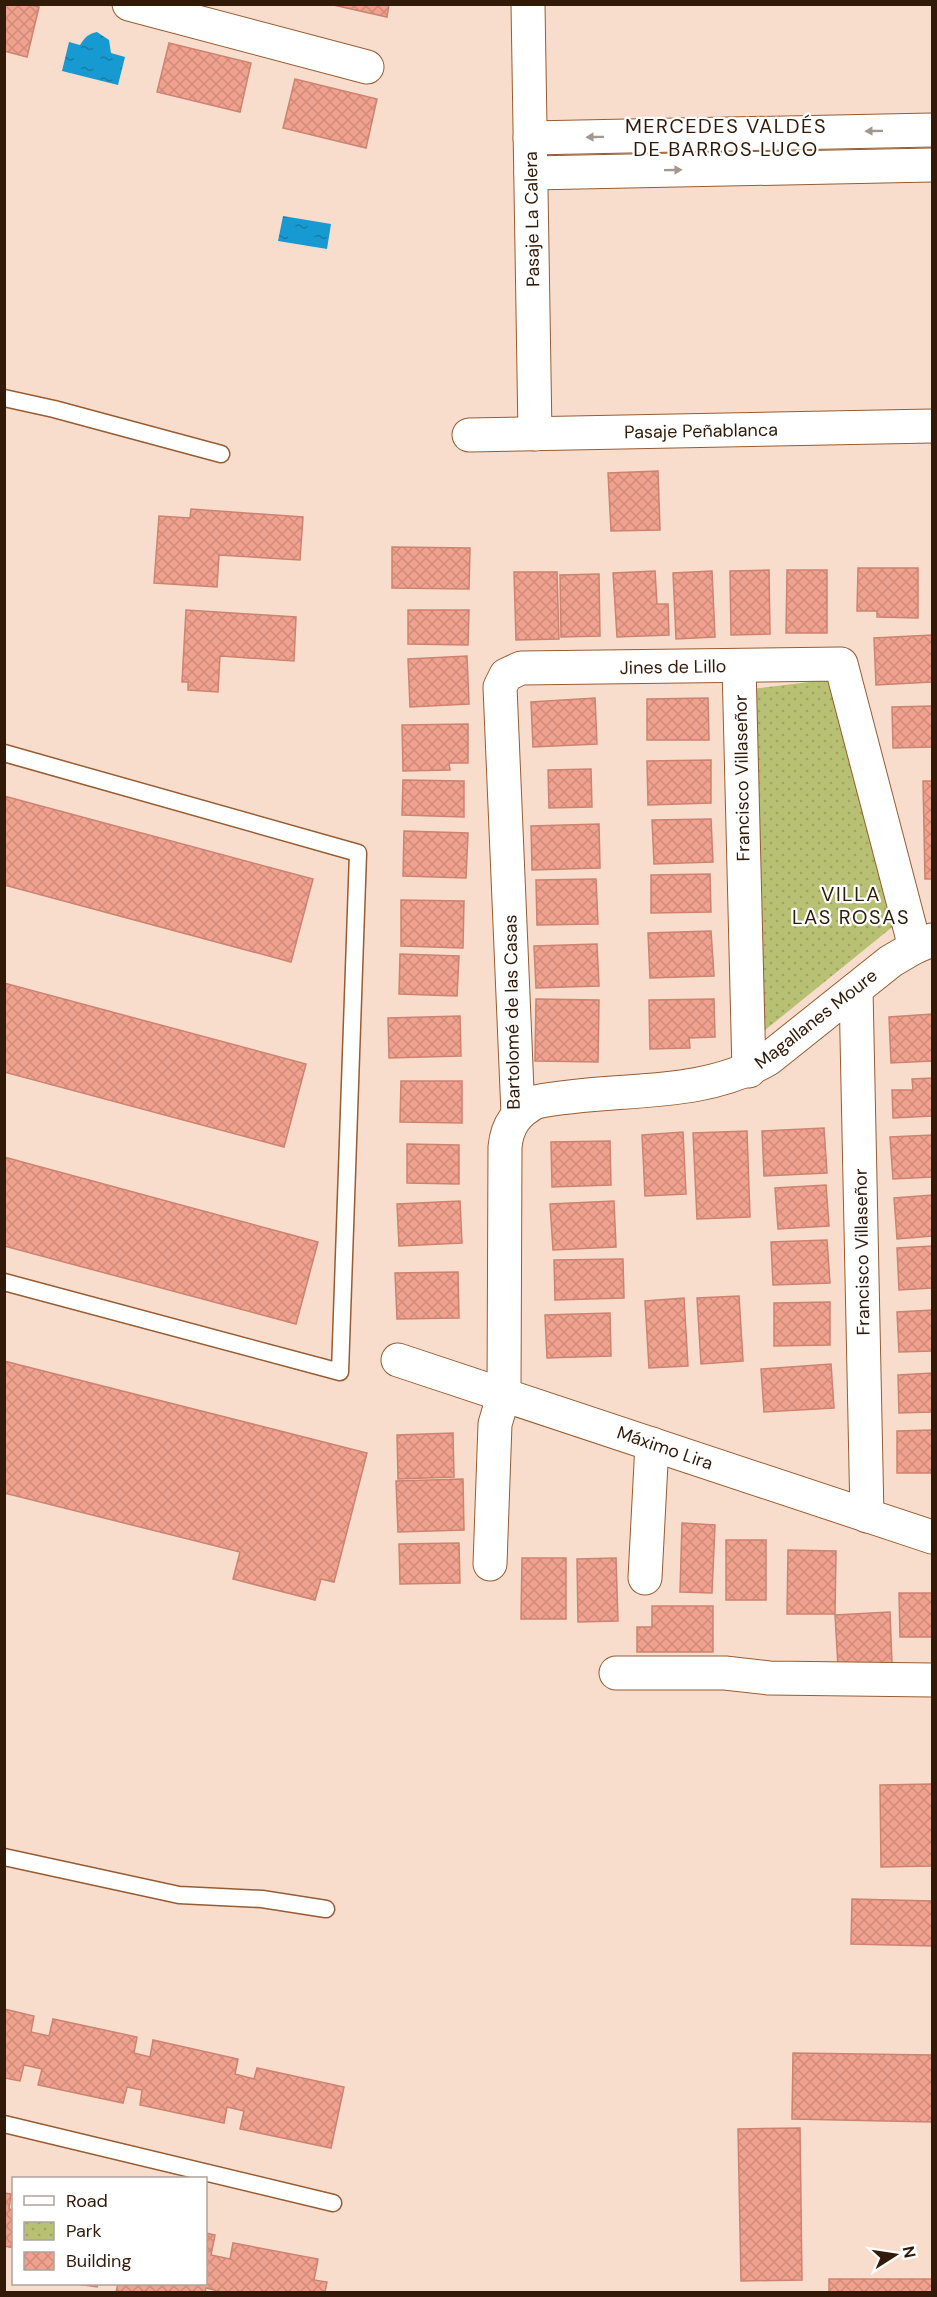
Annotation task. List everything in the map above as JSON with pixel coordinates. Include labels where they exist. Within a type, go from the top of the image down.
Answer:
[{"type":"street","points":[[129,4],[367,67]]},
{"type":"street","name":"Pasaje La Calera","points":[[528,4],[535,434]]},
{"type":"street","points":[[530,138],[933,130]]},
{"type":"street","points":[[531,173],[933,165]]},
{"type":"street","name":"Pasaje Peñablanca","points":[[469,435],[933,426]]},
{"type":"street","name":"Jines de Lillo","points":[[506,675],[521,668],[841,664],[924,944]]},
{"type":"street","name":"Francisco Villaseñor","points":[[739,666],[749,1071]]},
{"type":"street","name":"Bartolomé de las Casas","points":[[490,1564],[495,1424],[504,1394],[505,1147],[509,1129],[518,1114],[500,687],[506,675]]},
{"type":"street","name":"Magallanes Moure","points":[[518,1114],[526,1107],[547,1100],[711,1083],[749,1071],[768,1059],[891,961],[924,944]]},
{"type":"street","name":"Francisco Villaseñor","points":[[856,989],[867,1516]]},
{"type":"street","name":"Máximo Lira","points":[[398,1360],[933,1537]]},
{"type":"street","points":[[645,1578],[652,1444]]},
{"type":"street","points":[[616,1673],[725,1673],[769,1678],[933,1680]]},
{"type":"lane","points":[[4,398],[221,453]]},
{"type":"lane","points":[[4,753],[358,853],[340,1372],[4,1282]]},
{"type":"lane","points":[[4,1857],[179,1894],[262,1899],[326,1909]]},
{"type":"lane","points":[[4,2124],[333,2203]]},
{"type":"green space","points":[[834,679],[896,924],[759,1035],[752,689]]},
{"type":"water","points":[[97,32],[109,40],[111,53],[125,57],[118,85],[62,71],[69,42],[80,45],[87,36]]},
{"type":"water","points":[[283,216],[331,224],[327,249],[278,241]]},
{"type":"building","points":[[4,4],[27,4],[39,7],[27,57],[4,51]]},
{"type":"building","points":[[329,4],[389,4],[387,17]]},
{"type":"building","points":[[169,43],[251,63],[240,112],[157,92]]},
{"type":"building","points":[[295,79],[377,99],[366,148],[283,128]]},
{"type":"building","points":[[658,471],[660,530],[611,531],[608,473]]},
{"type":"building","points":[[191,509],[303,517],[300,560],[219,555],[217,587],[154,583],[159,516],[190,518]]},
{"type":"building","points":[[392,547],[470,548],[469,589],[392,588]]},
{"type":"building","points":[[858,568],[918,568],[918,618],[877,617],[877,611],[857,611]]},
{"type":"building","points":[[769,570],[770,634],[731,635],[730,571]]},
{"type":"building","points":[[787,570],[827,570],[827,633],[786,633]]},
{"type":"building","points":[[655,571],[657,604],[668,604],[669,635],[617,637],[613,573]]},
{"type":"building","points":[[712,571],[715,637],[676,639],[673,573]]},
{"type":"building","points":[[514,572],[557,572],[559,639],[516,640]]},
{"type":"building","points":[[599,574],[600,636],[561,637],[560,575]]},
{"type":"building","points":[[186,610],[296,617],[294,661],[220,656],[218,692],[188,690],[188,682],[182,682]]},
{"type":"building","points":[[408,610],[469,610],[468,645],[408,644]]},
{"type":"building","points":[[932,635],[932,682],[876,685],[874,638]]},
{"type":"building","points":[[467,656],[469,704],[410,707],[408,659]]},
{"type":"building","points":[[595,698],[597,744],[533,747],[531,702]]},
{"type":"building","points":[[708,698],[709,740],[647,740],[647,699]]},
{"type":"building","points":[[932,706],[932,747],[893,748],[892,707]]},
{"type":"building","points":[[468,724],[468,763],[449,763],[450,770],[403,771],[402,725]]},
{"type":"building","points":[[711,760],[711,803],[648,805],[647,761]]},
{"type":"building","points":[[591,769],[592,807],[549,808],[548,770]]},
{"type":"building","points":[[403,780],[464,781],[464,817],[402,815]]},
{"type":"building","points":[[923,781],[932,781],[932,879],[925,879]]},
{"type":"building","points":[[4,796],[313,879],[291,962],[4,885]]},
{"type":"building","points":[[711,819],[713,862],[654,864],[652,820]]},
{"type":"building","points":[[599,824],[600,868],[532,870],[531,826]]},
{"type":"building","points":[[404,831],[468,833],[466,878],[403,876]]},
{"type":"building","points":[[710,874],[711,912],[651,913],[651,875]]},
{"type":"building","points":[[596,879],[598,924],[537,925],[536,880]]},
{"type":"building","points":[[401,900],[464,901],[463,948],[401,946]]},
{"type":"building","points":[[711,931],[714,976],[650,978],[648,933]]},
{"type":"building","points":[[597,944],[599,986],[536,988],[534,946]]},
{"type":"building","points":[[400,954],[459,956],[457,996],[399,994]]},
{"type":"building","points":[[4,983],[306,1064],[284,1147],[4,1072]]},
{"type":"building","points":[[536,999],[599,1000],[598,1062],[535,1061]]},
{"type":"building","points":[[714,999],[715,1037],[689,1038],[690,1048],[650,1049],[649,1000]]},
{"type":"building","points":[[932,1014],[932,1061],[891,1063],[889,1017]]},
{"type":"building","points":[[460,1016],[461,1056],[389,1058],[388,1018]]},
{"type":"building","points":[[932,1078],[932,1116],[893,1118],[892,1090],[913,1090],[912,1079]]},
{"type":"building","points":[[401,1081],[462,1081],[462,1123],[400,1122]]},
{"type":"building","points":[[824,1128],[827,1173],[764,1176],[762,1131]]},
{"type":"building","points":[[747,1131],[750,1217],[697,1219],[693,1133]]},
{"type":"building","points":[[683,1132],[686,1194],[645,1196],[642,1135]]},
{"type":"building","points":[[932,1135],[932,1177],[893,1179],[890,1137]]},
{"type":"building","points":[[610,1141],[611,1185],[552,1187],[551,1142]]},
{"type":"building","points":[[407,1144],[459,1145],[459,1184],[407,1183]]},
{"type":"building","points":[[4,1157],[318,1242],[296,1324],[4,1246]]},
{"type":"building","points":[[826,1185],[829,1226],[778,1229],[775,1188]]},
{"type":"building","points":[[932,1195],[932,1236],[897,1239],[894,1198]]},
{"type":"building","points":[[460,1201],[462,1243],[399,1246],[397,1204]]},
{"type":"building","points":[[614,1201],[616,1247],[553,1250],[550,1204]]},
{"type":"building","points":[[827,1240],[830,1283],[773,1285],[771,1242]]},
{"type":"building","points":[[932,1246],[932,1288],[899,1290],[897,1248]]},
{"type":"building","points":[[623,1259],[624,1298],[555,1300],[554,1260]]},
{"type":"building","points":[[458,1272],[459,1318],[397,1319],[395,1273]]},
{"type":"building","points":[[739,1296],[743,1361],[701,1364],[697,1298]]},
{"type":"building","points":[[684,1298],[688,1366],[649,1368],[645,1301]]},
{"type":"building","points":[[830,1302],[830,1345],[774,1346],[774,1303]]},
{"type":"building","points":[[932,1310],[932,1351],[899,1352],[897,1312]]},
{"type":"building","points":[[610,1313],[611,1356],[547,1358],[545,1315]]},
{"type":"building","points":[[4,1361],[367,1453],[334,1582],[321,1579],[315,1600],[233,1579],[240,1552],[4,1493]]},
{"type":"building","points":[[831,1364],[834,1408],[764,1412],[761,1369]]},
{"type":"building","points":[[932,1373],[932,1412],[899,1413],[898,1375]]},
{"type":"building","points":[[932,1430],[932,1473],[897,1473],[897,1431]]},
{"type":"building","points":[[453,1433],[454,1477],[398,1479],[397,1435]]},
{"type":"building","points":[[463,1479],[464,1530],[398,1532],[396,1481]]},
{"type":"building","points":[[682,1523],[715,1525],[712,1593],[680,1592]]},
{"type":"building","points":[[726,1540],[766,1540],[766,1600],[726,1600]]},
{"type":"building","points":[[459,1543],[460,1583],[400,1584],[399,1544]]},
{"type":"building","points":[[788,1550],[836,1551],[835,1614],[787,1614]]},
{"type":"building","points":[[522,1558],[566,1558],[566,1619],[521,1619]]},
{"type":"building","points":[[616,1558],[618,1621],[578,1622],[577,1559]]},
{"type":"building","points":[[899,1593],[932,1593],[932,1637],[900,1637]]},
{"type":"building","points":[[652,1606],[713,1606],[713,1652],[637,1652],[637,1627],[652,1627]]},
{"type":"building","points":[[890,1612],[892,1664],[838,1667],[835,1615]]},
{"type":"building","points":[[932,1784],[932,1866],[881,1867],[880,1785]]},
{"type":"building","points":[[852,1899],[932,1901],[932,1946],[851,1944]]},
{"type":"building","points":[[4,2009],[34,2016],[31,2032],[49,2036],[53,2019],[137,2037],[134,2053],[150,2057],[153,2040],[238,2059],[235,2074],[254,2079],[257,2068],[344,2087],[331,2148],[240,2129],[244,2111],[227,2107],[224,2123],[140,2105],[142,2090],[127,2087],[123,2103],[38,2085],[42,2069],[24,2065],[20,2081],[4,2078]]},
{"type":"building","points":[[793,2053],[932,2055],[932,2122],[792,2119]]},
{"type":"building","points":[[800,2128],[802,2280],[741,2281],[738,2129]]},
{"type":"building","points":[[4,2193],[11,2194],[9,2209],[12,2210],[12,2248],[4,2246]]},
{"type":"building","points":[[207,2233],[215,2235],[211,2255],[230,2259],[233,2243],[318,2259],[314,2280],[327,2282],[325,2292],[222,2292],[206,2288],[205,2292],[116,2292],[118,2285],[207,2285]]},
{"type":"building","points":[[829,2279],[932,2279],[932,2292],[829,2292]]},
{"type":"district","name":"MERCEDES VALDÉS DE BARROS LUCO","points":[[726,138]]},
{"type":"district","name":"VILLA LAS ROSAS","points":[[851,906]]}]
